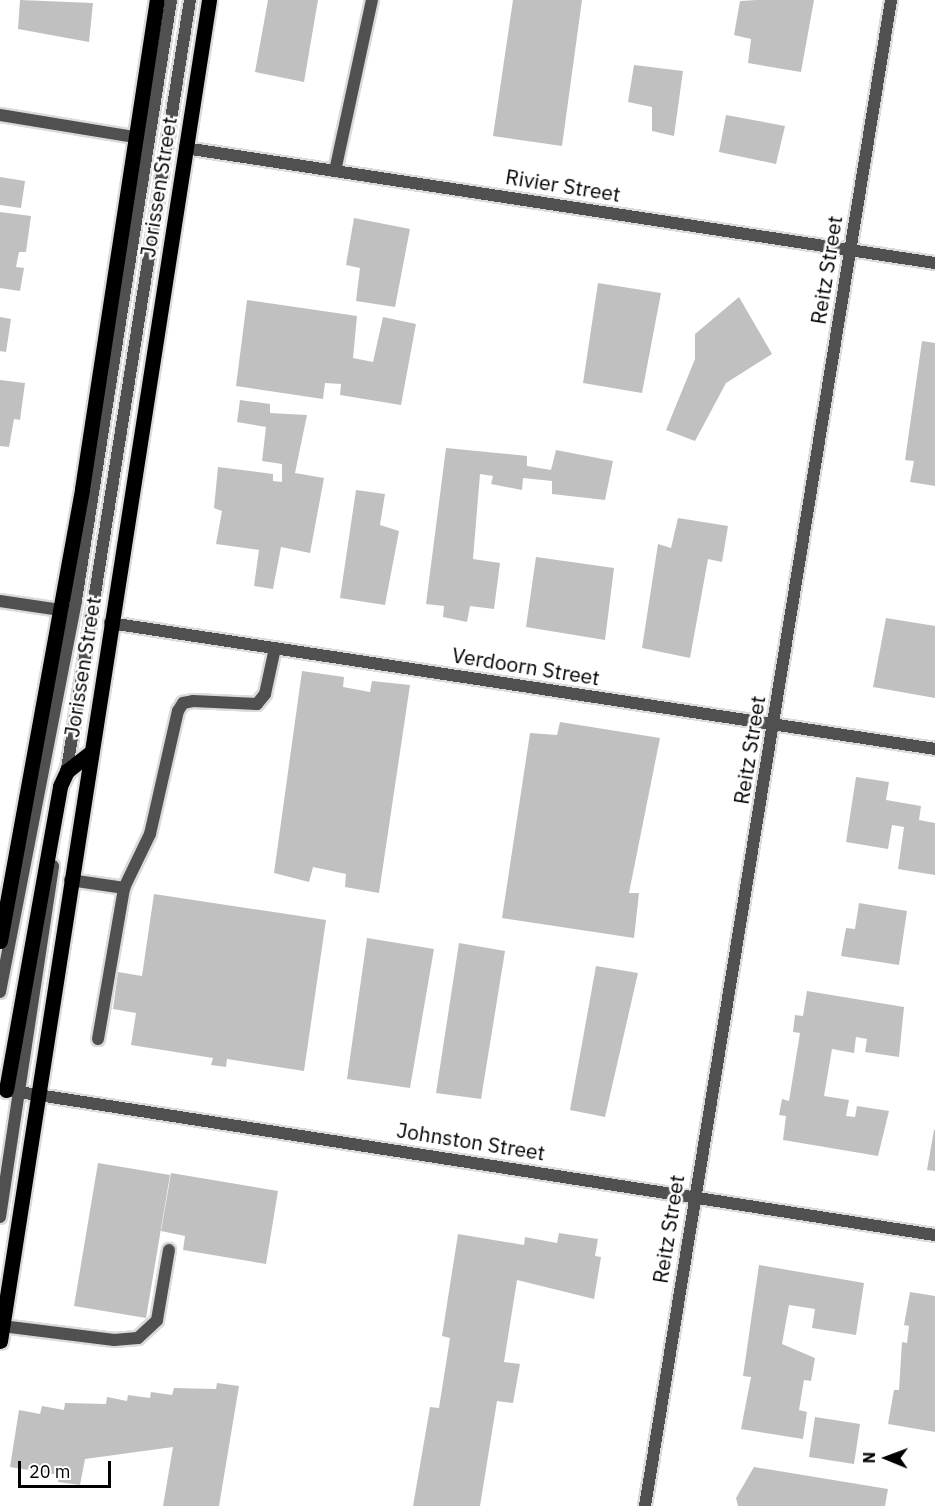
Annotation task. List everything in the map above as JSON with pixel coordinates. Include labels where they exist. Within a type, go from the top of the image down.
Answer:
[{"type":"main road","name":"Jorissen Street","points":[[0,941],[60,610],[157,0]]},
{"type":"main road","name":"Jorissen Street","points":[[1,1333],[89,754],[209,0]]},
{"type":"main road","points":[[9,1091],[60,786],[67,771],[89,754]]},
{"type":"street","name":"Jorissen Street","points":[[0,992],[76,600],[171,0]]},
{"type":"street","name":"Jorissen Street","points":[[67,771],[190,0]]},
{"type":"street","points":[[334,171],[372,0]]},
{"type":"street","name":"Reitz Street","points":[[645,1506],[693,1195],[773,724],[891,0]]},
{"type":"street","points":[[0,116],[135,137]]},
{"type":"street","name":"Rivier Street","points":[[185,148],[935,263]]},
{"type":"street","points":[[0,601],[60,610]]},
{"type":"street","name":"Verdoorn Street","points":[[110,623],[935,749]]},
{"type":"street","points":[[98,1039],[124,888],[150,834],[183,703],[257,704],[265,694],[274,648]]},
{"type":"street","points":[[70,880],[124,888]]},
{"type":"street","points":[[0,1217],[9,1091]]},
{"type":"street","name":"Johnston Street","points":[[9,1091],[693,1195],[935,1235]]},
{"type":"street","points":[[1,1333],[114,1341],[138,1338],[157,1320],[169,1250]]},
{"type":"building","points":[[20,0],[93,3],[89,42],[18,29]]},
{"type":"building","points":[[268,0],[318,0],[304,82],[255,72]]},
{"type":"building","points":[[513,0],[582,0],[562,146],[493,136]]},
{"type":"building","points":[[814,0],[801,72],[748,63],[751,39],[734,35],[740,1]]},
{"type":"building","points":[[634,65],[683,71],[674,136],[652,131],[652,107],[628,102]]},
{"type":"building","points":[[726,115],[785,126],[776,164],[719,152]]},
{"type":"building","points":[[0,177],[25,181],[21,208],[0,205]]},
{"type":"building","points":[[0,212],[31,216],[26,252],[19,252],[16,267],[24,268],[20,291],[0,288]]},
{"type":"building","points":[[354,218],[410,229],[395,307],[356,301],[360,268],[346,265]]},
{"type":"building","points":[[598,283],[661,293],[642,393],[583,383]]},
{"type":"building","points":[[739,297],[772,354],[726,383],[695,441],[666,430],[695,359],[695,334]]},
{"type":"building","points":[[247,300],[357,316],[353,358],[373,362],[383,317],[416,324],[401,405],[340,395],[341,384],[325,383],[323,399],[236,386]]},
{"type":"building","points":[[0,317],[11,319],[6,352],[0,351]]},
{"type":"building","points":[[922,341],[935,343],[935,486],[910,482],[914,461],[905,460]]},
{"type":"building","points":[[0,380],[25,383],[20,420],[14,419],[9,447],[0,446]]},
{"type":"building","points":[[240,400],[270,404],[270,413],[307,415],[295,473],[324,478],[310,553],[281,547],[273,589],[254,586],[259,550],[216,544],[222,511],[214,508],[218,467],[273,474],[273,481],[282,482],[282,464],[262,461],[266,427],[237,422]]},
{"type":"building","points":[[446,448],[527,456],[527,466],[551,470],[556,450],[613,461],[605,500],[552,494],[552,481],[523,478],[522,490],[491,484],[493,476],[480,474],[473,559],[500,563],[494,609],[470,606],[467,622],[443,617],[444,606],[426,604]]},
{"type":"building","points":[[356,490],[385,494],[380,525],[399,531],[385,605],[340,598]]},
{"type":"building","points":[[678,518],[728,526],[722,562],[708,559],[690,658],[642,648],[658,544],[671,548]]},
{"type":"building","points":[[536,557],[614,568],[605,640],[526,627]]},
{"type":"building","points":[[886,618],[935,626],[935,698],[873,687]]},
{"type":"building","points":[[302,671],[344,677],[343,687],[370,692],[372,681],[410,685],[379,893],[345,887],[346,874],[313,867],[309,882],[274,873]]},
{"type":"building","points":[[560,722],[660,738],[629,893],[639,893],[634,938],[502,918],[530,733],[557,735]]},
{"type":"building","points":[[856,777],[889,782],[886,800],[921,806],[919,820],[935,823],[935,875],[898,869],[904,827],[892,825],[888,849],[846,842]]},
{"type":"building","points":[[154,894],[326,920],[304,1071],[227,1059],[226,1067],[211,1065],[213,1058],[131,1045],[136,1013],[113,1009],[118,972],[142,976]]},
{"type":"building","points":[[859,903],[907,911],[899,965],[841,956],[846,928],[855,929]]},
{"type":"building","points":[[367,938],[434,949],[410,1088],[347,1079]]},
{"type":"building","points":[[459,943],[505,951],[481,1099],[436,1093]]},
{"type":"building","points":[[596,966],[638,973],[605,1117],[570,1110]]},
{"type":"building","points":[[807,991],[904,1007],[899,1057],[865,1052],[867,1039],[856,1037],[854,1053],[832,1049],[824,1096],[849,1100],[846,1116],[855,1117],[857,1106],[889,1111],[878,1156],[783,1140],[786,1116],[779,1115],[782,1099],[789,1101],[800,1033],[793,1032],[795,1015],[803,1016]]},
{"type":"building","points":[[935,1130],[935,1171],[927,1170]]},
{"type":"building","points":[[98,1163],[170,1175],[146,1318],[74,1306]]},
{"type":"building","points":[[171,1173],[278,1191],[266,1264],[183,1250],[185,1236],[161,1231]]},
{"type":"building","points":[[559,1233],[598,1239],[595,1256],[601,1257],[594,1299],[517,1280],[504,1362],[520,1364],[513,1403],[497,1401],[480,1506],[413,1506],[430,1407],[439,1408],[450,1338],[442,1336],[458,1234],[524,1245],[525,1237],[557,1243]]},
{"type":"building","points":[[759,1265],[864,1283],[856,1335],[812,1328],[815,1309],[789,1305],[782,1344],[815,1358],[811,1381],[804,1380],[799,1410],[807,1412],[803,1439],[741,1429],[751,1377],[743,1376]]},
{"type":"building","points":[[910,1292],[935,1296],[935,1432],[888,1424],[894,1390],[899,1390],[902,1342],[907,1343],[909,1326],[904,1325]]},
{"type":"building","points":[[217,1383],[239,1386],[219,1506],[163,1506],[173,1447],[85,1459],[80,1485],[58,1482],[59,1475],[10,1467],[19,1410],[40,1414],[42,1406],[64,1410],[65,1403],[106,1404],[107,1397],[127,1401],[128,1395],[150,1398],[151,1392],[172,1395],[174,1388],[216,1389]]},
{"type":"building","points":[[815,1417],[860,1424],[854,1464],[809,1457]]},
{"type":"building","points":[[754,1467],[888,1489],[885,1506],[738,1506],[736,1498]]}]
